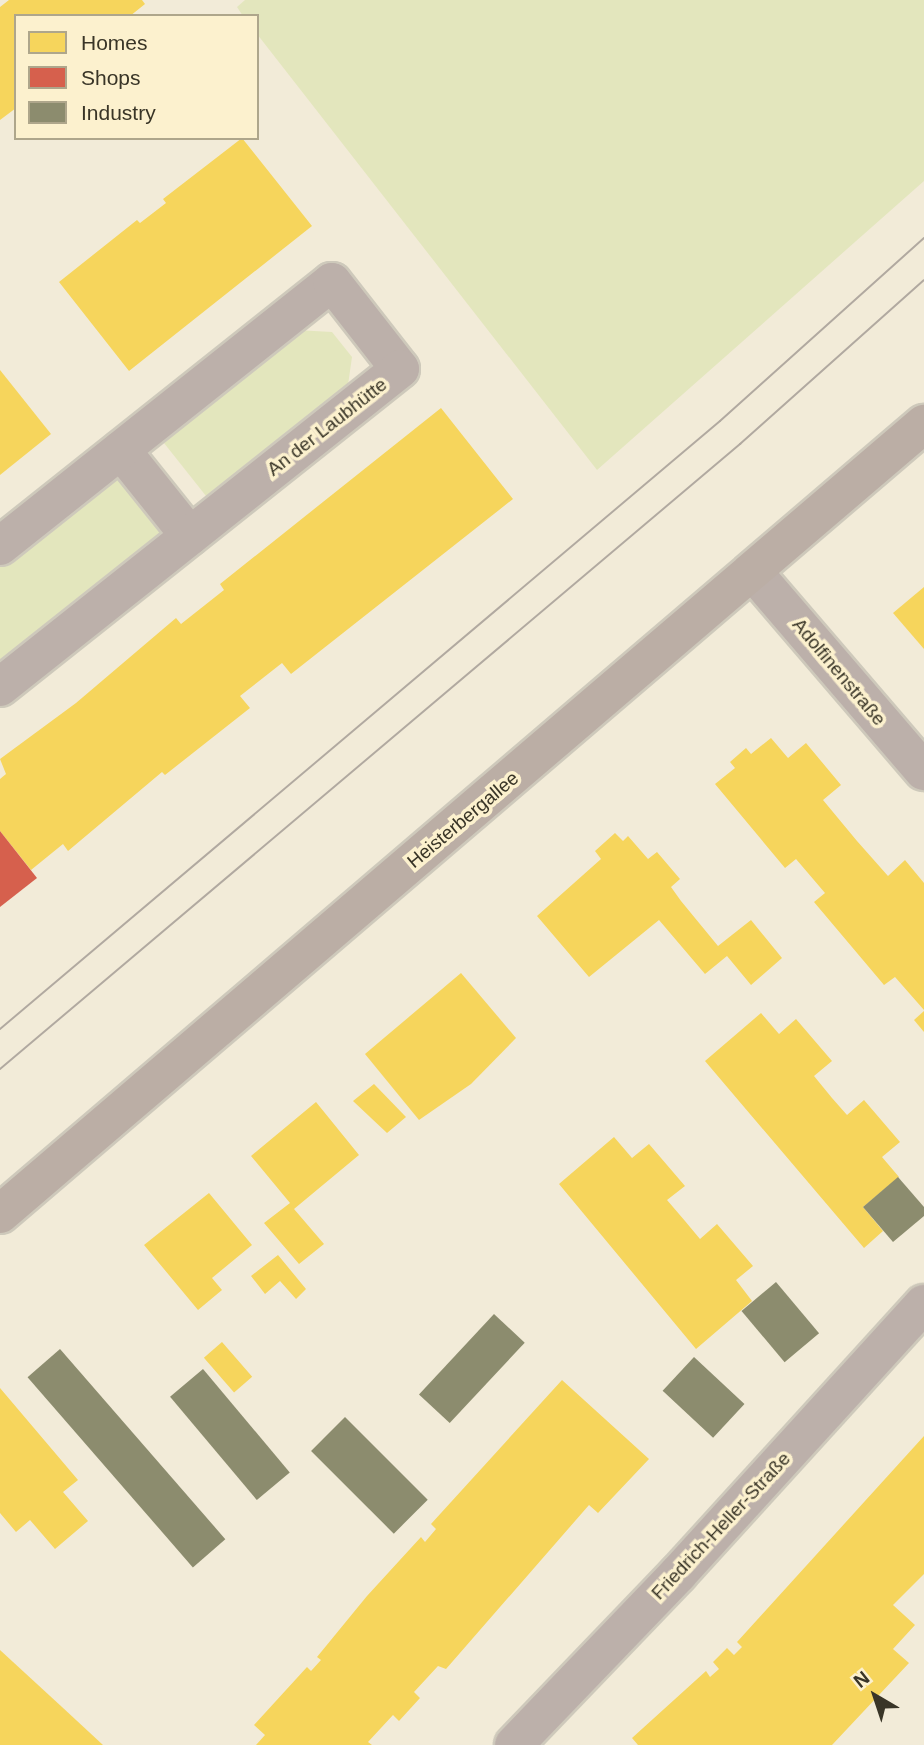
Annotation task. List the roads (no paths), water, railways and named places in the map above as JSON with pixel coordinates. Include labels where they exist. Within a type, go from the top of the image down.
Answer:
[{"type":"main road","name":"Heisterbergallee","points":[[0,1214],[924,424]]},
{"type":"street","name":"An der Laubhütte","points":[[0,546],[332,282],[400,369],[0,687]]},
{"type":"street","points":[[121,450],[190,536]]},
{"type":"street","name":"Adolfinenstraße","points":[[754,572],[924,771]]},
{"type":"street","name":"Friedrich-Heller-Straße","points":[[514,1745],[678,1574],[924,1304]]},
{"type":"tram line","points":[[0,1029],[720,421],[924,238]]},
{"type":"tram line","points":[[0,1069],[740,444],[924,280]]}]
